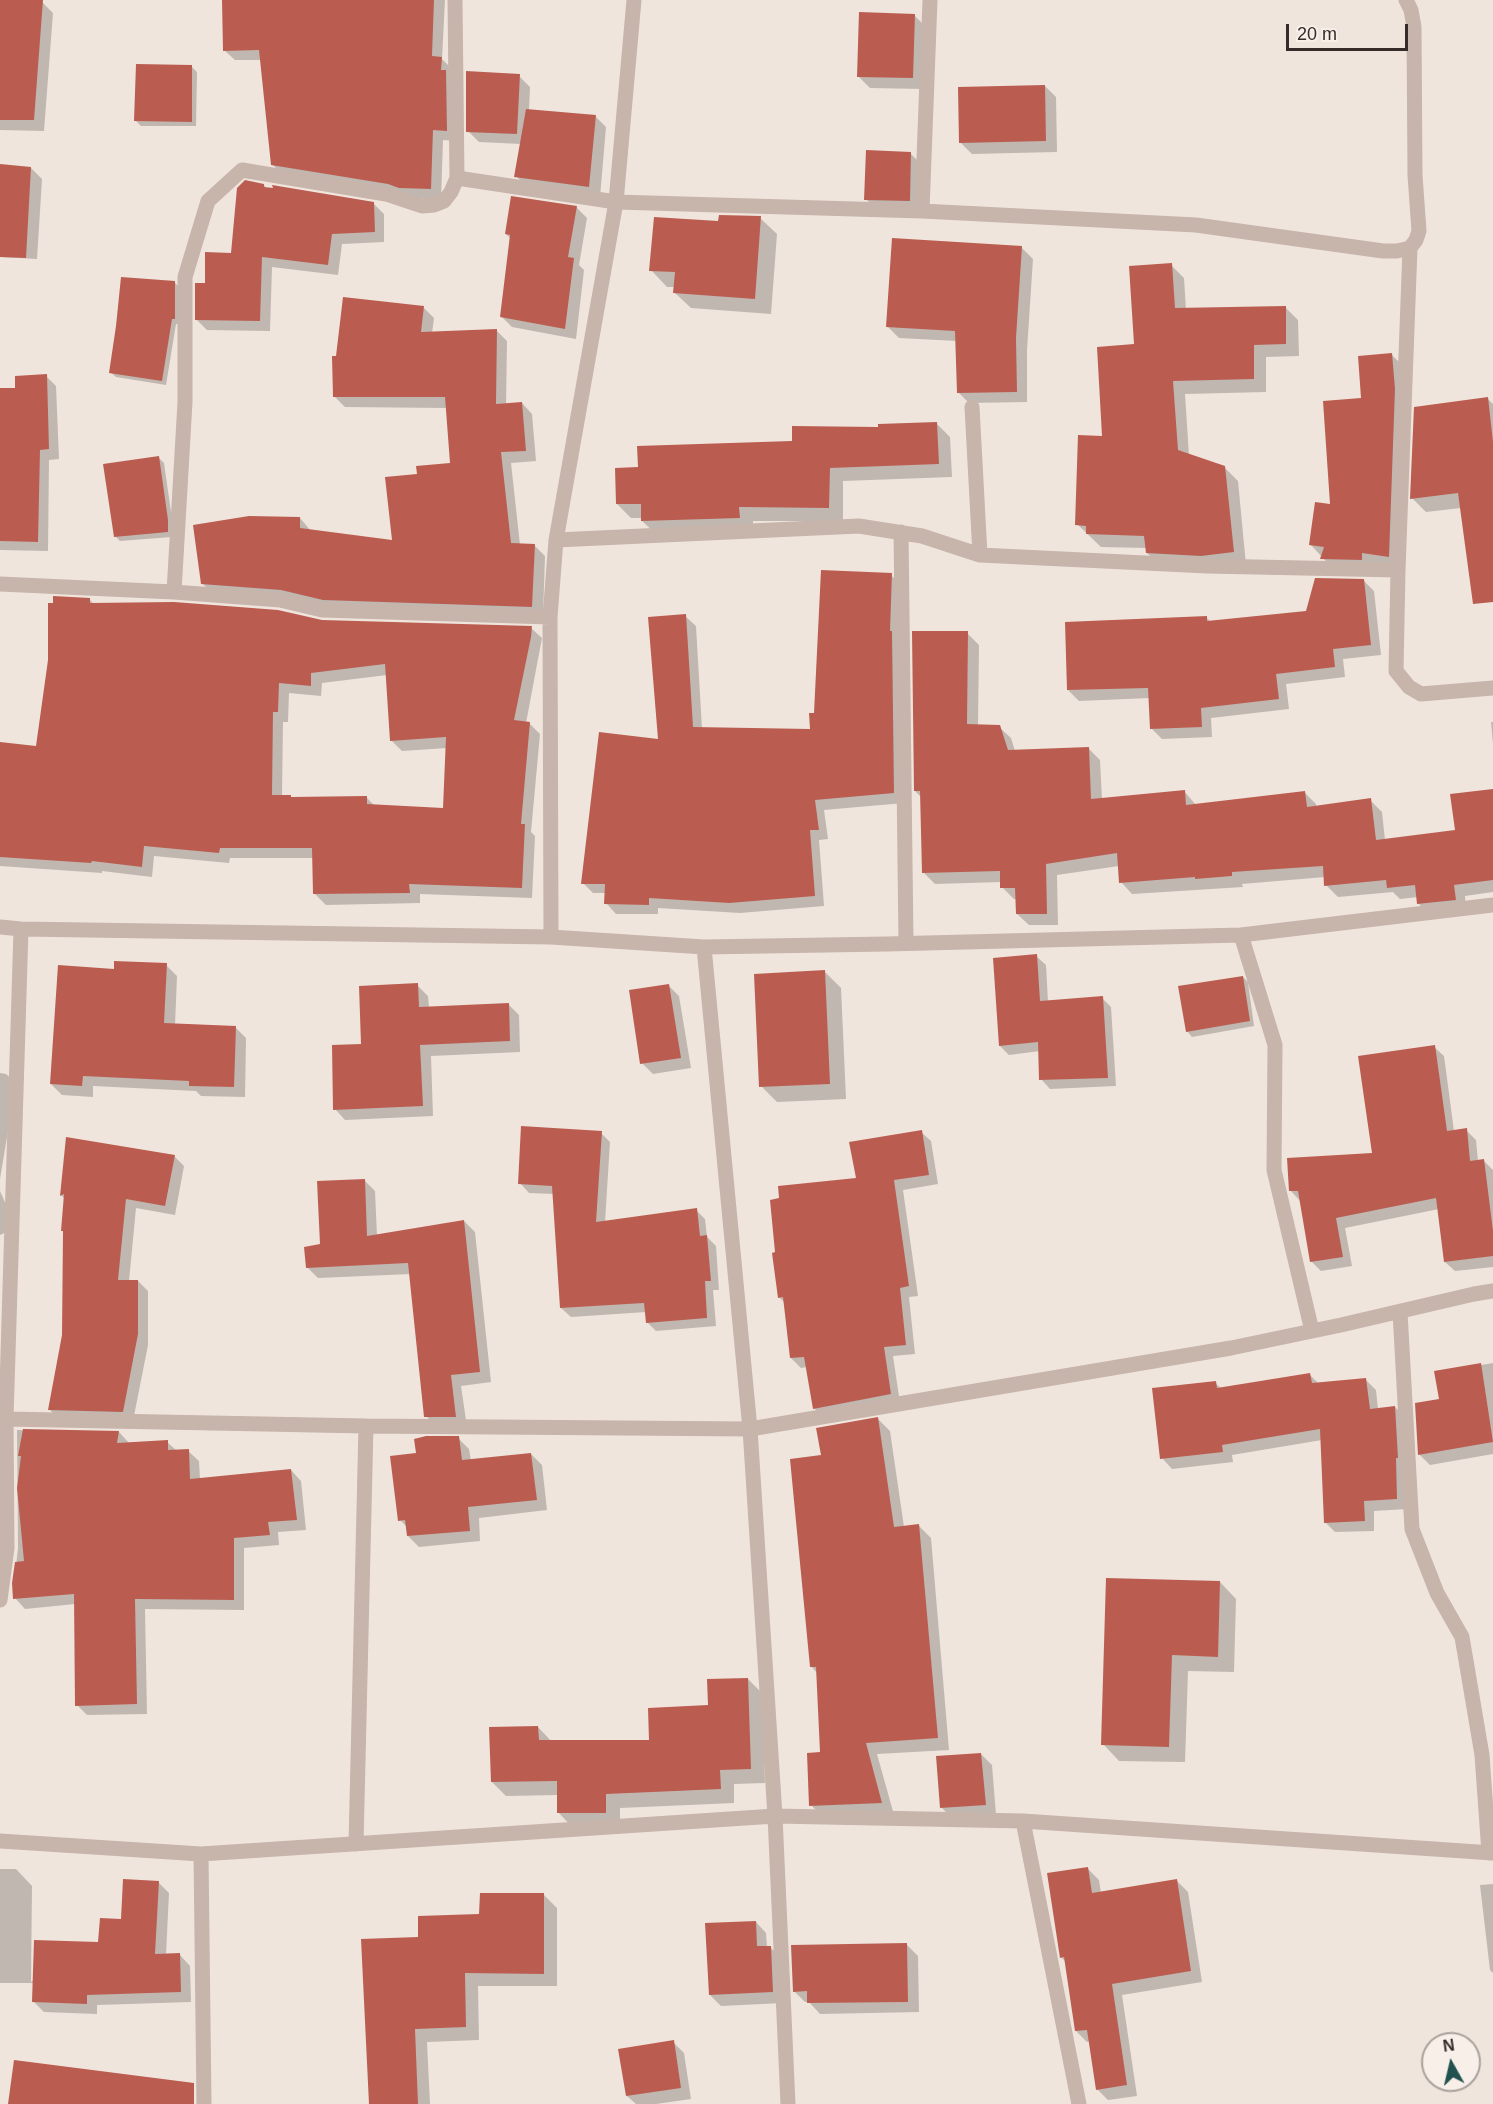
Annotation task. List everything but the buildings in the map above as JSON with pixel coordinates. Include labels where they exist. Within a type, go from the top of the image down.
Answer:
[{"type":"street","points":[[174,592],[185,402],[185,277],[208,201],[242,170],[386,194],[422,206],[444,201],[457,178],[455,0]]},
{"type":"street","points":[[551,937],[550,616],[556,540],[616,202],[634,0]]},
{"type":"street","points":[[922,211],[930,0]]},
{"type":"street","points":[[1406,0],[1411,10],[1414,27],[1415,175],[1419,231],[1410,248],[1396,671],[1409,687],[1421,694],[1493,688]]},
{"type":"street","points":[[457,178],[616,202],[922,211],[1196,225],[1383,251],[1410,248]]},
{"type":"street","points":[[972,407],[980,555]]},
{"type":"street","points":[[556,540],[859,526],[922,536],[980,555],[1207,566],[1398,570]]},
{"type":"street","points":[[901,532],[906,944]]},
{"type":"street","points":[[0,584],[174,592],[280,600],[322,610],[550,616]]},
{"type":"street","points":[[0,927],[551,937],[704,946],[906,944],[1241,935],[1493,905]]},
{"type":"street","points":[[0,1600],[7,1548],[5,1254],[21,929]]},
{"type":"street","points":[[1241,935],[1275,1045],[1274,1170],[1312,1331]]},
{"type":"street","points":[[704,946],[750,1429],[776,1816],[789,2104]]},
{"type":"street","points":[[6,1419],[366,1426],[750,1429],[1231,1348],[1493,1291]]},
{"type":"street","points":[[0,1841],[201,1854],[776,1816],[1023,1821],[1491,1853],[1482,1755],[1462,1637],[1437,1593],[1412,1529],[1400,1312]]},
{"type":"street","points":[[356,1844],[366,1426]]},
{"type":"street","points":[[1023,1821],[1079,2104]]},
{"type":"street","points":[[201,1854],[204,2104]]}]
